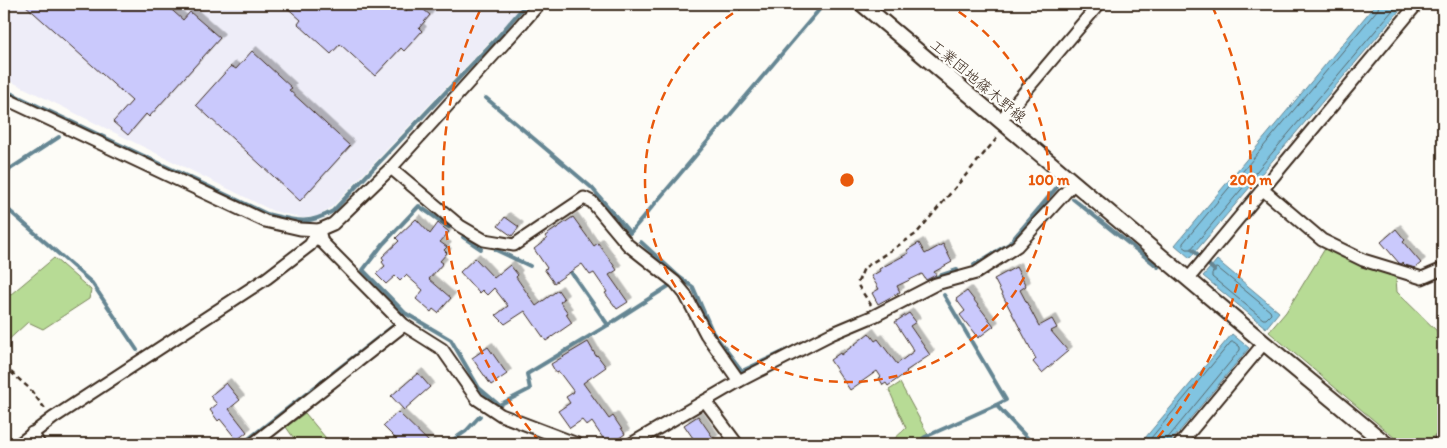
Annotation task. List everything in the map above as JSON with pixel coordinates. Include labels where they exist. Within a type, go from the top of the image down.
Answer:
[{"type":"street","points":[[4,98],[265,221],[300,229],[319,230],[333,224],[391,168],[539,4]]},
{"type":"street","name":"工業団地篠木野線","points":[[862,4],[1386,444]]},
{"type":"street","points":[[1003,124],[1099,4]]},
{"type":"street","points":[[1188,279],[1417,4]]},
{"type":"street","points":[[391,168],[460,226],[484,240],[514,245],[584,198],[592,202],[628,245],[675,282],[685,294],[706,334],[739,381]]},
{"type":"street","points":[[631,444],[739,381],[831,334],[874,316],[936,284],[976,274],[1017,246],[1074,183]]},
{"type":"street","points":[[1262,189],[1322,240],[1363,260],[1422,278],[1443,269]]},
{"type":"street","points":[[319,230],[322,242],[404,325],[442,349],[477,399],[501,415],[577,444]]},
{"type":"street","points":[[19,444],[53,418],[267,278],[310,245],[319,230]]},
{"type":"street","points":[[254,444],[404,325]]},
{"type":"street","points":[[1180,444],[1264,343]]},
{"type":"street","points":[[705,401],[737,444]]},
{"type":"street","points":[[32,433],[39,444]]},
{"type":"street","points":[[1438,444],[1443,438]]},
{"type":"path","points":[[870,303],[857,284],[864,268],[916,234],[1003,124]]},
{"type":"path","points":[[4,366],[29,388],[53,418]]},
{"type":"shaded area","points":[[4,4],[524,4],[333,206],[319,216],[303,218],[273,211],[4,78]]},
{"type":"green space","points":[[1326,247],[1396,278],[1397,292],[1443,337],[1443,425],[1427,444],[1402,444],[1269,332],[1286,312]]},
{"type":"green space","points":[[54,258],[91,290],[89,299],[43,329],[28,322],[4,344],[4,300]]},
{"type":"green space","points":[[900,383],[932,442],[928,444],[889,444],[906,428],[889,390]]},
{"type":"green space","points":[[305,413],[331,444],[298,444],[286,427]]},
{"type":"water","points":[[1376,4],[1405,4],[1190,258],[1175,245]]},
{"type":"water","points":[[1217,260],[1279,312],[1266,328],[1203,276]]},
{"type":"water","points":[[1232,334],[1249,348],[1169,444],[1140,444]]},
{"type":"building","points":[[24,4],[165,4],[183,20],[190,12],[220,38],[149,117],[146,114],[128,135],[113,122],[132,101]]},
{"type":"building","points":[[283,4],[396,4],[405,12],[412,4],[417,4],[430,15],[419,28],[422,31],[404,51],[401,48],[375,76],[340,44],[331,54],[298,24],[301,20]]},
{"type":"building","points":[[252,51],[292,88],[289,90],[350,146],[300,201],[196,105],[231,66],[236,69]]},
{"type":"building","points":[[505,217],[519,227],[512,236],[498,226]]},
{"type":"building","points":[[573,217],[594,246],[598,243],[617,270],[609,275],[628,302],[617,309],[594,273],[590,275],[582,264],[554,283],[544,269],[547,268],[534,249],[547,239],[545,236]]},
{"type":"building","points":[[416,219],[430,234],[438,223],[449,232],[440,242],[447,247],[444,250],[447,253],[440,261],[443,263],[429,279],[451,298],[438,313],[433,309],[431,312],[416,299],[423,290],[406,275],[400,281],[395,276],[386,284],[376,274],[385,266],[382,262],[384,260],[382,257],[399,241],[396,238]]},
{"type":"building","points":[[1396,229],[1405,240],[1403,242],[1421,263],[1415,268],[1402,262],[1401,264],[1399,263],[1381,242]]},
{"type":"building","points":[[919,243],[925,254],[943,244],[952,262],[934,272],[936,275],[926,280],[922,274],[897,286],[900,292],[878,304],[872,293],[879,289],[871,276],[880,271],[879,269],[909,253],[907,250]]},
{"type":"building","points":[[475,258],[494,278],[510,265],[536,306],[558,290],[564,299],[560,302],[572,323],[546,341],[525,311],[505,324],[496,315],[508,306],[494,288],[487,295],[482,290],[479,293],[460,272]]},
{"type":"building","points":[[1016,267],[1026,286],[1020,290],[1039,326],[1052,319],[1057,328],[1051,331],[1068,351],[1042,373],[1033,362],[1036,359],[994,279]]},
{"type":"building","points":[[967,291],[994,326],[978,338],[960,315],[965,311],[956,299]]},
{"type":"building","points":[[909,313],[916,322],[910,326],[930,355],[888,386],[886,383],[883,385],[877,371],[850,390],[830,360],[840,353],[841,355],[869,333],[875,341],[878,339],[897,364],[914,351],[895,322]]},
{"type":"building","points":[[588,342],[596,356],[606,367],[583,383],[609,419],[613,416],[625,434],[611,444],[607,444],[592,422],[587,426],[582,420],[570,428],[558,411],[570,403],[566,397],[574,392],[559,372],[556,373],[551,364]]},
{"type":"building","points":[[488,347],[507,374],[491,385],[472,358]]},
{"type":"building","points":[[418,373],[430,387],[404,410],[391,396]]},
{"type":"building","points":[[226,383],[240,400],[229,409],[247,432],[237,440],[210,410],[217,404],[210,396]]},
{"type":"building","points":[[398,412],[431,444],[401,444],[383,426]]},
{"type":"building","points":[[698,416],[714,439],[707,444],[697,444],[684,425]]},
{"type":"waterway","points":[[4,90],[267,214],[293,220],[316,219],[333,211],[496,39],[526,4]]},
{"type":"waterway","points":[[486,98],[592,188],[630,233],[824,4]]},
{"type":"waterway","points":[[4,173],[59,137]]},
{"type":"waterway","points":[[974,265],[1009,244],[1057,187]]},
{"type":"waterway","points":[[1073,199],[1158,267]]},
{"type":"waterway","points":[[4,206],[92,283],[137,350]]},
{"type":"waterway","points":[[449,227],[419,206],[383,244],[363,270],[405,313],[451,340],[479,388],[499,405],[530,389],[527,374],[675,282],[678,276],[641,242]]},
{"type":"waterway","points":[[463,237],[481,249]]},
{"type":"waterway","points":[[1192,249],[1214,270]]},
{"type":"waterway","points":[[496,250],[530,266]]},
{"type":"waterway","points":[[568,268],[608,325]]},
{"type":"waterway","points":[[926,283],[957,270]]},
{"type":"waterway","points":[[678,276],[693,287],[713,333],[742,371],[796,346]]},
{"type":"waterway","points":[[944,295],[1006,400],[996,405]]},
{"type":"waterway","points":[[242,444],[393,326]]},
{"type":"waterway","points":[[916,444],[925,437],[996,405],[1033,444]]},
{"type":"waterway","points":[[447,444],[466,431],[480,416]]}]
